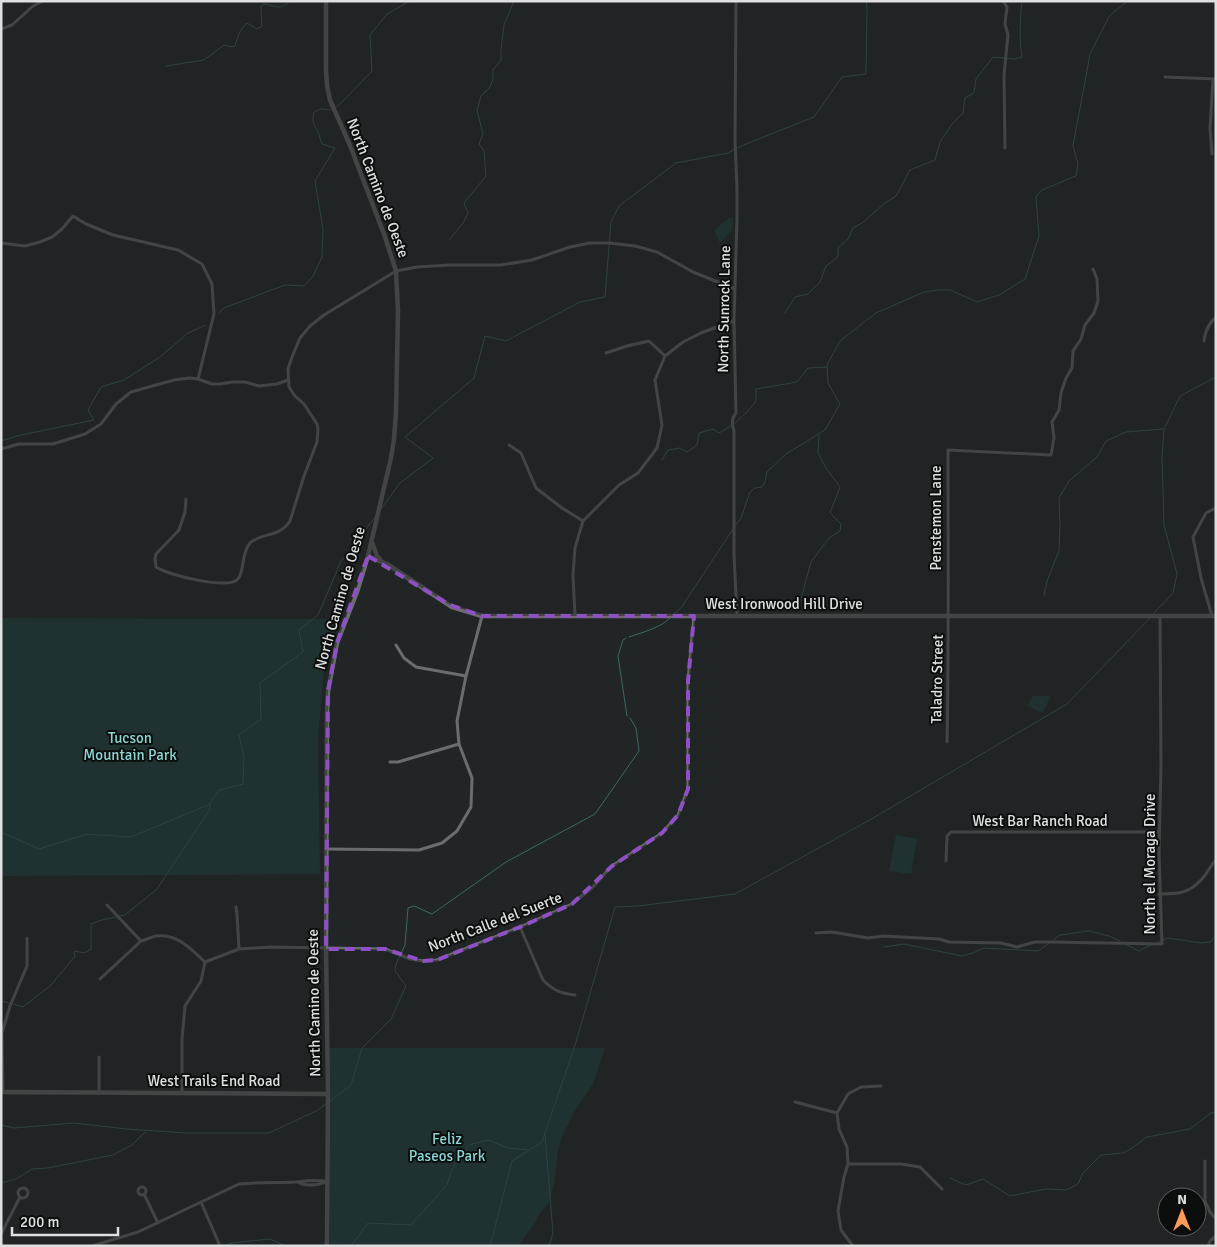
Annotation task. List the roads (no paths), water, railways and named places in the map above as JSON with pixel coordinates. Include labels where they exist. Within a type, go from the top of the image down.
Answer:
[{"type":"street","points":[[1,29],[12,25],[34,6],[43,1]]},
{"type":"street","name":"North Camino de Oeste","points":[[326,1],[326,70],[330,100],[367,187],[384,234],[396,271],[398,290],[396,394],[394,439],[391,458],[368,556],[337,643],[326,710],[327,1246]]},
{"type":"street","name":"North Sunrock Lane","points":[[736,1],[735,140],[737,196],[734,320],[736,413],[732,422],[734,431],[734,555],[737,616]]},
{"type":"street","points":[[1003,1],[1007,7],[1005,24],[1008,35],[1004,75],[1005,148]]},
{"type":"street","points":[[1165,77],[1214,79],[1210,129],[1212,154]]},
{"type":"street","points":[[1,243],[25,246],[40,242],[52,237],[73,216],[86,224],[114,235],[178,250],[202,264],[212,284],[214,314],[198,379]]},
{"type":"street","points":[[186,499],[179,530],[176,536],[156,554],[156,567],[190,579],[231,583],[241,573],[244,556],[249,544],[260,538],[275,534],[287,526],[317,442],[317,424],[304,404],[289,387],[288,369],[300,338],[324,314],[396,271],[416,267],[509,264],[532,260],[570,247],[590,243],[609,243],[635,246],[657,252],[693,272],[735,289]]},
{"type":"street","name":"Penstemon Lane","points":[[949,616],[947,575],[948,450],[1051,455],[1054,438],[1052,422],[1059,410],[1061,393],[1072,368],[1074,351],[1081,340],[1085,325],[1094,313],[1098,301],[1093,269]]},
{"type":"street","points":[[1204,341],[1207,328],[1216,317]]},
{"type":"street","points":[[575,616],[573,575],[575,548],[583,521],[619,485],[638,473],[657,448],[662,425],[655,380],[665,356],[683,342],[734,320]]},
{"type":"street","points":[[606,353],[649,341],[665,356]]},
{"type":"street","points":[[1,449],[19,444],[53,444],[85,434],[101,424],[116,404],[131,392],[182,378],[198,379],[212,384],[245,382],[259,386],[277,384],[288,380]]},
{"type":"street","points":[[509,445],[521,453],[536,488],[583,521]]},
{"type":"street","points":[[1214,616],[1200,578],[1193,537],[1206,513],[1216,508]]},
{"type":"street","points":[[372,539],[377,556],[383,562]]},
{"type":"street","name":"West Ironwood Hill Drive","points":[[368,556],[383,562],[452,607],[482,616],[1214,616]]},
{"type":"street","points":[[326,848],[419,850],[442,843],[458,831],[471,808],[472,778],[459,744],[457,721],[466,676],[482,616]]},
{"type":"street","name":"North Calle del Suerte","points":[[205,962],[238,949],[272,948],[385,950],[423,961],[437,960],[572,904],[592,888],[612,866],[662,834],[678,814],[688,789],[688,681],[694,616]]},
{"type":"street","name":"Taladro Street","points":[[947,742],[949,616]]},
{"type":"street","name":"North el Moraga Drive","points":[[816,933],[832,932],[868,938],[883,936],[938,939],[949,942],[1001,943],[1017,947],[1035,942],[1162,944],[1159,832],[1161,827],[1160,616]]},
{"type":"street","points":[[396,645],[404,658],[416,667],[466,676]]},
{"type":"street","points":[[390,762],[398,762],[459,744]]},
{"type":"street","name":"West Bar Ranch Road","points":[[946,861],[948,836],[951,832],[1159,832]]},
{"type":"street","points":[[1160,894],[1178,894],[1191,889],[1202,879],[1211,864],[1216,860]]},
{"type":"street","points":[[107,905],[141,941]]},
{"type":"street","points":[[236,907],[238,949]]},
{"type":"street","points":[[520,927],[543,980],[549,987],[558,992],[574,995]]},
{"type":"street","points":[[100,979],[141,941],[155,936],[167,936],[180,940],[205,962],[200,981],[185,1006],[182,1039],[182,1093]]},
{"type":"street","points":[[2,1092],[1,1033],[27,966],[27,938]]},
{"type":"street","points":[[99,1093],[100,1057]]},
{"type":"street","points":[[853,1246],[841,1230],[838,1211],[848,1164],[847,1147],[839,1129],[838,1113],[848,1094],[861,1087],[881,1086]]},
{"type":"street","name":"West Trails End Road","points":[[2,1092],[328,1094]]},
{"type":"street","points":[[794,1102],[838,1113]]},
{"type":"street","points":[[1204,1161],[1205,1201],[1216,1219]]},
{"type":"street","points":[[848,1164],[901,1164],[920,1167],[942,1189]]},
{"type":"street","points":[[92,1246],[138,1232],[239,1184],[321,1180],[328,1182]]},
{"type":"street","points":[[144,1194],[158,1223]]},
{"type":"street","points":[[1,1234],[20,1197]]},
{"type":"street","points":[[201,1202],[220,1246]]},
{"type":"street","points":[[1208,1246],[1210,1241],[1216,1236]]},
{"type":"waterway","points":[[166,66],[204,60],[224,45],[235,46],[241,31],[247,23],[257,29],[262,26],[261,7],[263,4],[280,7],[290,1]]},
{"type":"waterway","points":[[337,107],[372,71],[370,35],[387,14],[410,1]]},
{"type":"waterway","points":[[449,240],[463,223],[468,213],[464,203],[486,176],[484,151],[479,144],[483,134],[477,110],[481,96],[490,87],[493,79],[493,70],[501,60],[504,25],[514,1]]},
{"type":"waterway","points":[[381,509],[400,483],[433,458],[405,437],[474,378],[485,336],[506,341],[580,302],[605,297],[611,222],[619,206],[676,163],[728,153],[814,117],[842,77],[866,74],[866,1]]},
{"type":"waterway","points":[[785,313],[795,297],[808,294],[820,282],[826,266],[838,257],[838,248],[848,239],[853,228],[896,196],[910,170],[935,160],[940,142],[952,124],[963,113],[965,98],[974,93],[976,79],[993,57],[1015,59],[1022,57],[1020,43],[1022,1]]},
{"type":"waterway","points":[[735,526],[741,518],[750,492],[755,488],[762,487],[767,472],[786,454],[825,430],[840,404],[828,383],[827,365],[840,341],[876,313],[924,292],[950,290],[977,302],[999,295],[1025,279],[1039,236],[1036,197],[1042,190],[1076,176],[1078,164],[1073,146],[1090,54],[1110,15],[1128,1]]},
{"type":"waterway","points":[[219,313],[224,308],[285,285],[304,286],[313,276],[322,257],[323,229],[315,181],[335,148],[322,144],[313,118],[314,112],[321,109],[330,110]]},
{"type":"waterway","points":[[1,441],[94,420],[88,410],[101,387],[124,380],[160,357],[188,333],[206,325]]},
{"type":"waterway","points":[[734,424],[756,401],[756,389],[797,382],[808,368],[827,367]]},
{"type":"waterway","points":[[1154,613],[1173,593],[1177,574],[1164,525],[1162,457],[1164,429],[1180,396],[1216,377]]},
{"type":"waterway","points":[[662,460],[668,450],[680,448],[687,452],[697,445],[699,433],[713,429],[719,433],[731,426]]},
{"type":"waterway","points":[[1044,596],[1047,581],[1059,551],[1059,498],[1069,481],[1097,457],[1106,441],[1126,432],[1163,429]]},
{"type":"waterway","points":[[797,608],[811,562],[829,538],[840,531],[841,524],[830,513],[840,487],[818,453],[819,435]]},
{"type":"waterway","points":[[14,1004],[23,1007],[51,985],[75,956],[74,951],[85,953],[91,949],[91,924],[125,915],[157,889],[210,809],[210,803],[219,790],[243,784],[244,757],[239,735],[261,719],[260,683],[303,652],[299,630],[318,615],[341,561],[376,516]]},
{"type":"waterway","points":[[674,614],[681,608],[733,529]]},
{"type":"waterway","points":[[629,637],[657,627],[671,617]]},
{"type":"waterway","points":[[490,1246],[512,1161],[542,1142],[576,1042],[615,907],[735,894],[868,821],[1067,704],[1150,618]]},
{"type":"waterway","points":[[626,638],[623,640],[618,656],[627,716]]},
{"type":"waterway","points":[[330,1101],[351,1085],[362,1048],[391,1019],[406,986],[395,971],[396,964],[405,945],[408,908],[414,906],[432,914],[506,862],[595,814],[639,751],[636,728],[630,718]]},
{"type":"waterway","points":[[1,832],[39,849],[87,834],[131,837],[210,804]]},
{"type":"waterway","points":[[1053,940],[1060,935],[1089,931],[1120,941]]},
{"type":"waterway","points":[[1157,943],[1168,938],[1201,943],[1211,942],[1216,934]]},
{"type":"waterway","points":[[884,947],[904,944],[962,956],[984,948],[1038,951],[1049,943]]},
{"type":"waterway","points":[[1125,944],[1139,951],[1151,945]]},
{"type":"waterway","points":[[1,1001],[9,1003]]},
{"type":"waterway","points":[[1,1125],[14,1128],[74,1123],[186,1133],[269,1133],[318,1110],[327,1103]]},
{"type":"waterway","points":[[950,1178],[966,1185],[983,1179],[1010,1196],[1046,1189],[1066,1190],[1078,1184],[1083,1173],[1101,1155],[1123,1153],[1147,1137],[1190,1129],[1211,1113],[1216,1112]]},
{"type":"waterway","points":[[1,1183],[16,1179],[32,1169],[48,1168],[113,1155],[132,1145],[145,1132]]},
{"type":"waterway","points":[[545,1135],[553,1233],[549,1246]]},
{"type":"waterway","points":[[350,1246],[368,1223],[411,1225],[447,1185],[452,1169],[469,1145],[488,1140],[508,1148],[529,1150]]},
{"type":"waterway","points":[[224,1246],[232,1243],[270,1239],[286,1246]]},
{"type":"park label","name":"Tucson Mountain Park","points":[[130,746]]},
{"type":"park label","name":"Feliz Paseos Park","points":[[447,1148]]}]
